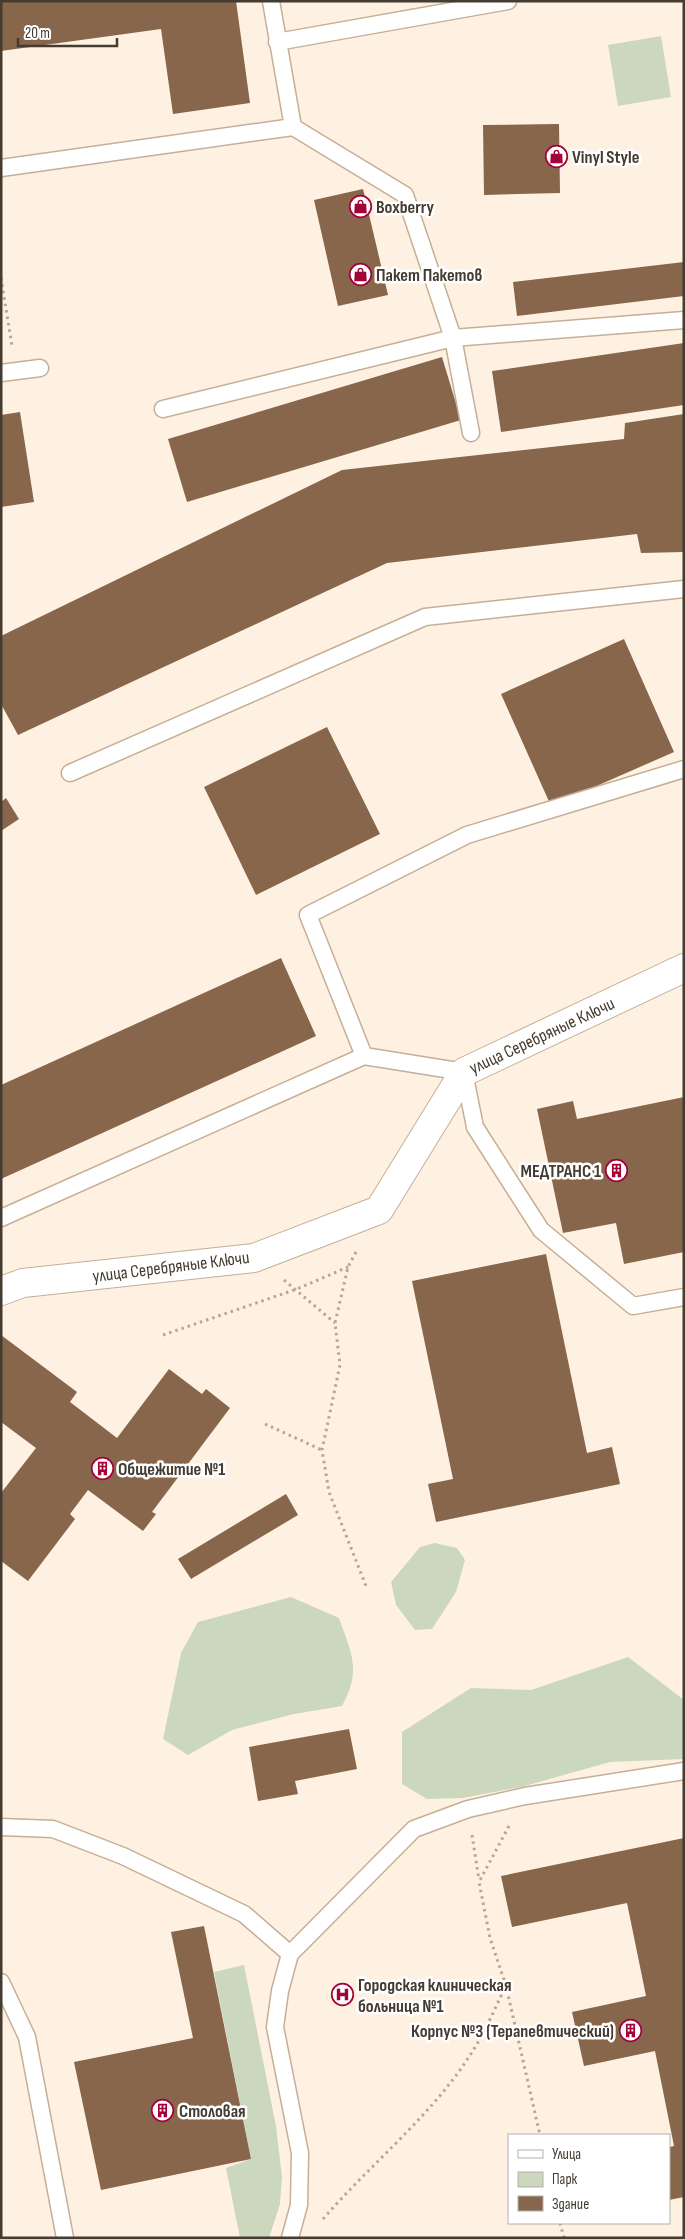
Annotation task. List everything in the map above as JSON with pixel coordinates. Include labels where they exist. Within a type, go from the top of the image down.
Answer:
[{"type":"street","name":"улица Серебряные Ключи","points":[[1,1291],[23,1283],[254,1258],[379,1210],[464,1072],[684,968]]},
{"type":"lane","points":[[271,1],[292,128]]},
{"type":"lane","points":[[277,42],[508,1]]},
{"type":"lane","points":[[1,168],[292,128],[405,195],[453,338],[471,433]]},
{"type":"lane","points":[[163,410],[453,338],[684,320]]},
{"type":"lane","points":[[1,373],[40,368]]},
{"type":"lane","points":[[70,772],[425,617],[684,589]]},
{"type":"lane","points":[[364,1056],[308,915],[467,835],[684,769]]},
{"type":"lane","points":[[1,1218],[364,1056],[464,1072],[475,1127],[541,1230],[633,1306],[684,1297]]},
{"type":"lane","points":[[290,2238],[299,2205],[300,2153],[275,2027],[280,1992],[290,1954],[414,1829],[468,1810],[525,1796],[684,1771]]},
{"type":"lane","points":[[1,1827],[53,1829],[124,1856],[244,1914],[290,1954]]},
{"type":"lane","points":[[1,1982],[27,2037],[65,2238]]},
{"type":"path","points":[[1,278],[10,338]]},
{"type":"path","points":[[254,1258],[297,1289],[336,1323]]},
{"type":"path","points":[[163,1335],[297,1289],[348,1267],[336,1323],[340,1365],[322,1450],[329,1492],[366,1586]]},
{"type":"path","points":[[265,1424],[322,1450]]},
{"type":"path","points":[[479,1882],[525,1796]]},
{"type":"path","points":[[468,1810],[490,1938],[506,1986],[540,2134]]},
{"type":"path","points":[[322,2220],[352,2185],[401,2139],[452,2078],[477,2045],[506,1986]]},
{"type":"path","points":[[560,2224],[564,2238]]},
{"type":"green space","points":[[661,36],[671,97],[618,106],[608,45]]},
{"type":"green space","points":[[435,1543],[457,1548],[465,1560],[456,1592],[432,1629],[415,1630],[396,1605],[391,1582],[420,1547]]},
{"type":"green space","points":[[291,1597],[339,1618],[350,1651],[353,1671],[352,1682],[342,1706],[294,1714],[232,1730],[188,1755],[163,1739],[181,1653],[198,1622]]},
{"type":"green space","points":[[628,1657],[684,1700],[684,1759],[610,1762],[521,1787],[463,1798],[427,1799],[402,1784],[402,1732],[471,1688],[531,1690]]},
{"type":"green space","points":[[244,1965],[276,2126],[282,2177],[280,2204],[269,2238],[240,2238],[226,2168],[251,2159],[214,1972]]},
{"type":"building","points":[[1,1],[236,1],[250,103],[173,114],[161,29],[1,51]]},
{"type":"building","points":[[559,124],[560,193],[484,195],[483,125]]},
{"type":"building","points":[[363,189],[388,295],[338,306],[314,200]]},
{"type":"building","points":[[684,262],[684,296],[517,316],[513,282]]},
{"type":"building","points":[[684,343],[684,405],[501,432],[492,371]]},
{"type":"building","points":[[442,357],[461,420],[187,502],[168,439]]},
{"type":"building","points":[[20,412],[34,502],[1,507],[1,415]]},
{"type":"building","points":[[684,414],[684,552],[641,553],[637,534],[387,563],[18,735],[1,704],[1,636],[342,470],[624,439],[625,423]]},
{"type":"building","points":[[624,639],[674,752],[551,806],[501,694]]},
{"type":"building","points":[[327,727],[380,834],[256,895],[204,787]]},
{"type":"building","points":[[6,798],[19,819],[1,831],[1,802]]},
{"type":"building","points":[[281,958],[316,1036],[1,1179],[1,1085]]},
{"type":"building","name":"МЕДТРАНС 1","points":[[684,1097],[684,1252],[624,1264],[616,1223],[563,1233],[537,1109],[573,1101],[577,1119]]},
{"type":"building","points":[[546,1254],[587,1453],[612,1447],[620,1484],[436,1522],[428,1484],[453,1479],[412,1281]]},
{"type":"building","name":"Общежитие №1","points":[[1,1335],[77,1392],[70,1402],[117,1438],[169,1369],[202,1394],[206,1389],[230,1408],[152,1512],[156,1514],[143,1531],[88,1490],[70,1514],[75,1519],[28,1581],[1,1561],[1,1493],[36,1448],[1,1422]]},
{"type":"building","points":[[286,1494],[298,1515],[191,1579],[178,1559]]},
{"type":"building","points":[[349,1729],[357,1769],[295,1781],[298,1794],[258,1801],[249,1747]]},
{"type":"building","name":"Корпус №3 (Терапевтический)","points":[[684,1838],[684,2197],[670,2200],[670,2147],[674,2146],[655,2051],[584,2066],[572,2012],[646,1996],[627,1903],[512,1927],[501,1876]]},
{"type":"building","name":"Столовая","points":[[204,1926],[251,2159],[101,2190],[74,2062],[193,2038],[171,1932]]},
{"type":"place","name":"Vinyl Style","points":[[556,157]]},
{"type":"place","name":"Boxberry","points":[[360,207]]},
{"type":"place","name":"Пакет Пакетов","points":[[360,275]]},
{"type":"place","name":"МЕДТРАНС 1","points":[[617,1171]]},
{"type":"place","name":"Общежитие №1","points":[[102,1469]]},
{"type":"place","name":"Городская клиническая больница №1","points":[[342,1995]]},
{"type":"place","name":"Корпус №3 (Терапевтический)","points":[[630,2031]]},
{"type":"place","name":"Столовая","points":[[163,2111]]}]
